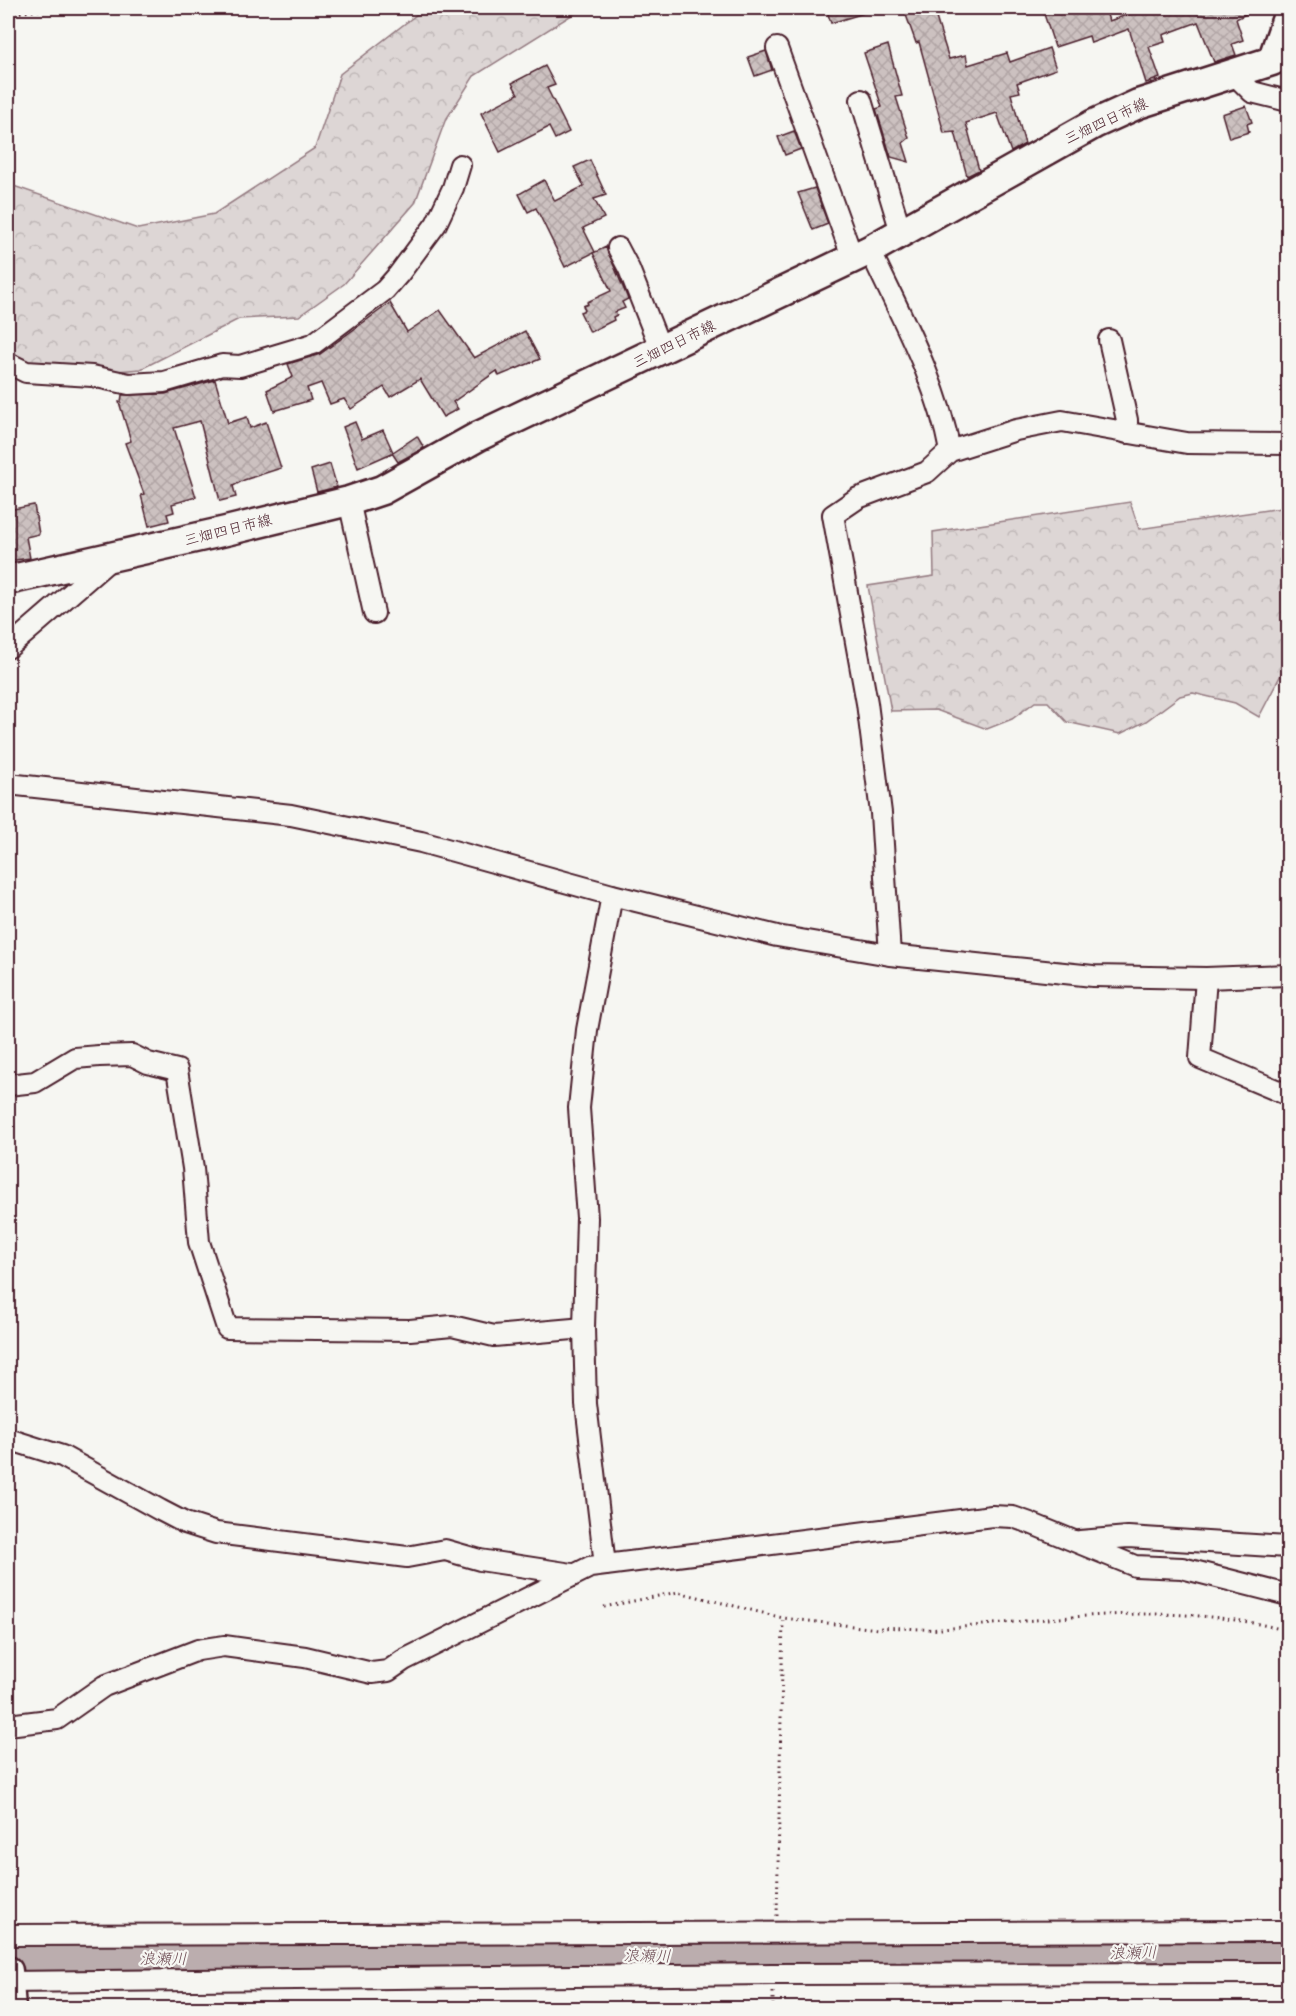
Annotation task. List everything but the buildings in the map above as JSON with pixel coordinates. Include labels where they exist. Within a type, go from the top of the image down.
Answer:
[{"type":"main road","name":"三畑四日市線","points":[[8,580],[112,558],[349,501],[382,490],[479,436],[861,254],[1094,124],[1138,104],[1280,59],[1288,15]]},
{"type":"street","points":[[777,48],[861,254],[926,370],[946,428],[950,452]]},
{"type":"street","points":[[1233,73],[1252,92],[1288,101]]},
{"type":"street","points":[[861,100],[901,232]]},
{"type":"street","points":[[8,363],[26,372],[92,376],[129,384],[164,382],[222,365],[240,366],[313,344],[385,290],[399,274],[436,224],[453,188],[460,165]]},
{"type":"street","points":[[618,248],[629,269],[661,350]]},
{"type":"street","points":[[1110,340],[1127,420],[1127,433]]},
{"type":"street","points":[[890,955],[881,813],[867,703],[833,515],[858,498],[927,472],[950,452],[1016,430],[1062,421],[1187,443],[1288,444]]},
{"type":"street","points":[[349,501],[374,613]]},
{"type":"street","points":[[8,648],[112,558]]},
{"type":"street","points":[[8,784],[291,815],[421,842],[612,895],[777,936],[890,955],[1093,976],[1206,978],[1288,975]]},
{"type":"street","points":[[604,1565],[587,1415],[584,1328],[587,1218],[580,1145],[580,1099],[587,1030],[612,895]]},
{"type":"street","points":[[1206,978],[1200,1058],[1288,1095]]},
{"type":"street","points":[[8,1085],[35,1082],[75,1058],[132,1055],[148,1063],[177,1070],[193,1168],[199,1242],[227,1328],[410,1330],[452,1326],[494,1336],[584,1328]]},
{"type":"street","points":[[8,1439],[62,1456],[185,1523],[216,1533],[407,1557],[445,1550],[480,1560],[572,1574]]},
{"type":"street","points":[[8,1725],[57,1719],[104,1686],[198,1650],[224,1646],[305,1657],[372,1673],[388,1671],[572,1574],[604,1565],[992,1516],[1013,1517],[1136,1566],[1182,1568],[1288,1595]]},
{"type":"street","points":[[1077,1541],[1128,1537],[1288,1547]]},
{"type":"street","points":[[8,1935],[1288,1931]]},
{"type":"street","points":[[8,1984],[772,1974],[1288,1973]]},
{"type":"path","points":[[8,14],[54,8]]},
{"type":"path","points":[[604,1607],[678,1592],[783,1618],[912,1631],[1027,1619],[1159,1613],[1252,1620],[1288,1631]]},
{"type":"path","points":[[776,1931],[783,1618]]},
{"type":"green space","points":[[425,8],[583,8],[474,76],[445,121],[415,203],[344,284],[299,316],[239,319],[141,369],[56,376],[8,352],[8,184],[138,229],[214,214],[315,148],[340,74]]},
{"type":"green space","points":[[1130,502],[1139,529],[1288,507],[1288,661],[1259,717],[1235,703],[1193,693],[1180,696],[1146,721],[1120,734],[1067,722],[1048,702],[1035,702],[1012,719],[987,729],[936,710],[891,711],[868,586],[934,576],[933,532]]},
{"type":"waterway","name":"浪瀬川","points":[[8,1958],[205,1955],[291,1958],[316,1951],[765,1957],[1288,1950]]}]
